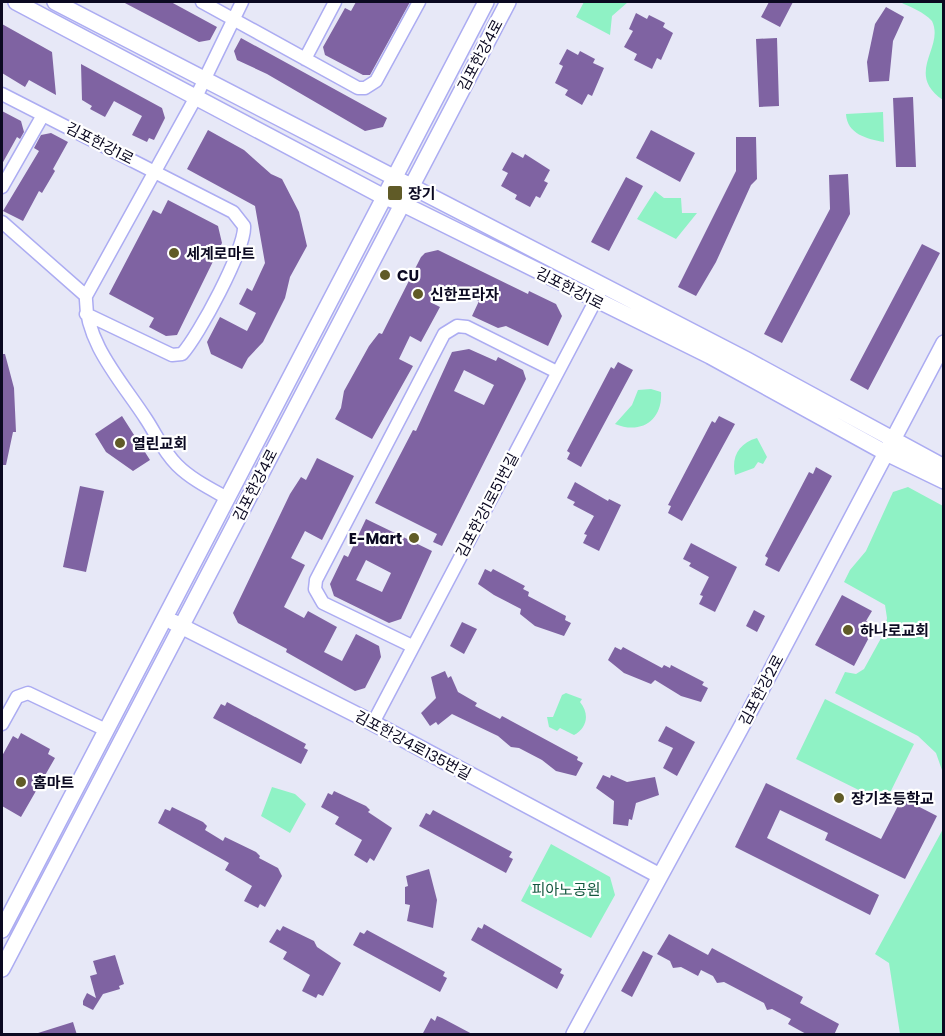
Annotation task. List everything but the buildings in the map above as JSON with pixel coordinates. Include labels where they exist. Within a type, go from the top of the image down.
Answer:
[{"type":"street","name":"김포한강1로","points":[[16,2],[384,197],[599,294],[825,401],[889,447],[944,481]]},
{"type":"street","name":"김포한강1로","points":[[55,2],[78,8],[203,80],[394,177],[599,294]]},
{"type":"street","points":[[202,2],[358,88],[371,86],[376,81],[419,2]]},
{"type":"street","points":[[227,498],[186,474],[168,456],[105,357],[86,314],[86,296],[195,97],[242,2]]},
{"type":"street","points":[[305,59],[335,2]]},
{"type":"street","name":"김포한강4로","points":[[2,930],[486,2]]},
{"type":"street","name":"김포한강4로","points":[[2,969],[508,2]]},
{"type":"street","name":"김포한강1로","points":[[2,94],[233,212],[244,226],[243,240],[222,286],[187,349],[177,356],[86,314]]},
{"type":"street","points":[[2,188],[43,115]]},
{"type":"street","points":[[2,222],[86,296]]},
{"type":"street","name":"김포한강1로51번길","points":[[373,723],[599,294]]},
{"type":"street","points":[[412,646],[323,603],[315,589],[316,580],[444,334],[458,326],[467,327],[557,372]]},
{"type":"street","name":"김포한강2로","points":[[574,1035],[944,343]]},
{"type":"street","name":"김포한강1로","points":[[889,447],[944,467]]},
{"type":"street","name":"김포한강4로135번길","points":[[165,618],[373,723],[660,876]]},
{"type":"street","points":[[2,724],[17,697],[28,693],[105,730]]},
{"type":"green space","points":[[584,2],[628,2],[612,16],[610,35],[576,17]]},
{"type":"green space","points":[[900,2],[943,2],[943,100],[932,90],[927,80],[926,70],[935,31],[932,21],[921,12]]},
{"type":"green space","points":[[883,112],[884,142],[859,134],[847,121],[846,114]]},
{"type":"green space","points":[[655,191],[664,198],[681,198],[682,213],[697,213],[676,239],[637,219]]},
{"type":"green space","points":[[651,389],[661,392],[661,402],[654,417],[648,423],[633,428],[615,424],[632,405],[638,390]]},
{"type":"green space","points":[[757,438],[767,457],[763,464],[758,462],[754,468],[735,475],[735,457],[745,443]]},
{"type":"green space","points":[[908,487],[943,506],[943,773],[936,753],[918,736],[835,693],[845,672],[856,674],[864,669],[885,631],[887,618],[885,605],[844,582],[850,570],[866,551],[893,492]]},
{"type":"green space","points":[[566,693],[582,699],[580,702],[586,716],[582,729],[574,735],[560,728],[557,731],[549,727],[547,717],[553,717],[562,695]]},
{"type":"green space","points":[[825,699],[914,744],[885,803],[796,759]]},
{"type":"green space","points":[[272,787],[295,794],[306,804],[290,833],[261,816]]},
{"type":"green space","points":[[943,829],[943,1034],[900,1034],[889,963],[875,954]]},
{"type":"green space","name":"피아노공원","points":[[551,844],[610,877],[615,895],[591,938],[521,901]]},
{"type":"place","name":"장기","points":[[395,193]]},
{"type":"place","name":"세계로마트","points":[[174,253]]},
{"type":"place","name":"CU","points":[[385,275]]},
{"type":"place","name":"신한프라자","points":[[418,294]]},
{"type":"place","name":"열린교회","points":[[120,443]]},
{"type":"place","name":"E-Mart","points":[[414,538]]},
{"type":"place","name":"하나로교회","points":[[848,630]]},
{"type":"place","name":"홈마트","points":[[21,782]]},
{"type":"place","name":"장기초등학교","points":[[839,798]]}]
